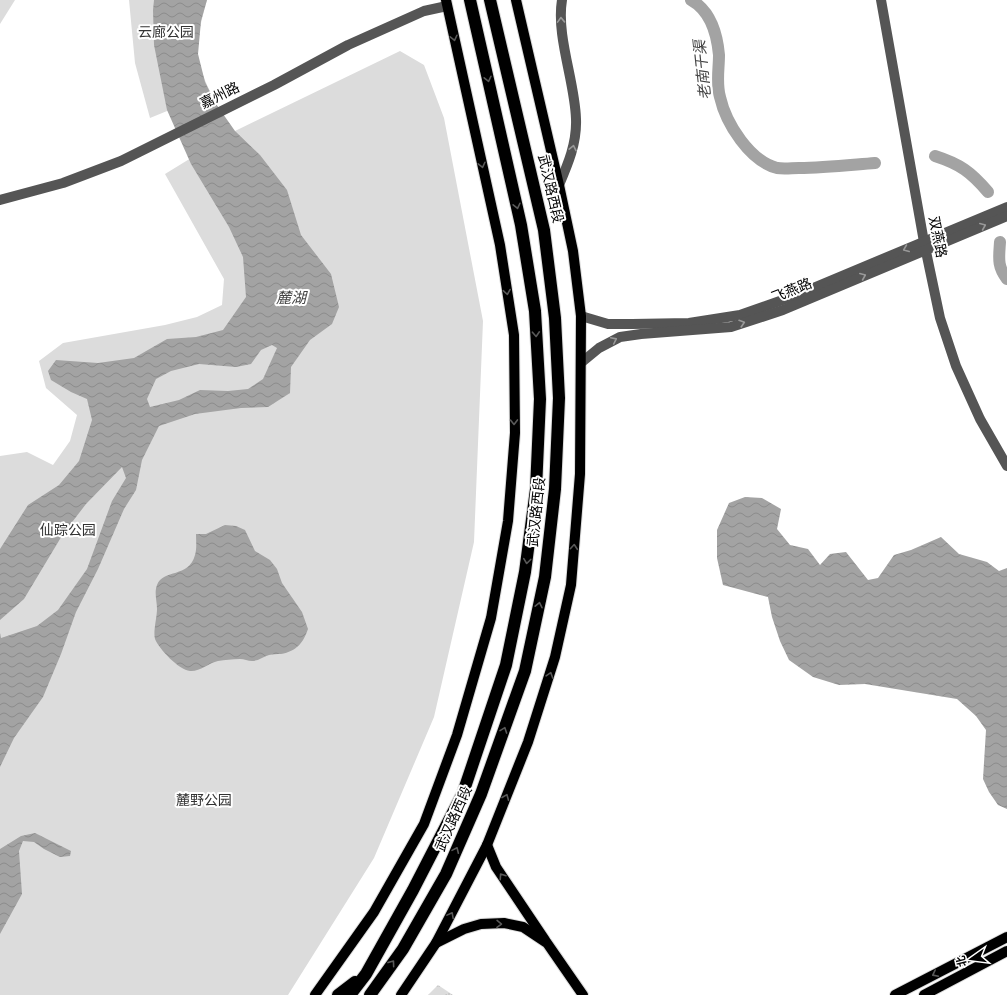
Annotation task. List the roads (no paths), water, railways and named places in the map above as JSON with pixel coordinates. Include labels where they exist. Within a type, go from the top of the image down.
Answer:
[{"type":"highway","name":"武汉路西段","points":[[350,995],[366,974],[413,890],[463,793],[506,664],[525,572],[536,489],[540,399],[535,311],[521,225],[470,0]]},
{"type":"highway","name":"武汉路西段","points":[[370,995],[403,948],[446,874],[481,794],[525,671],[546,570],[555,489],[559,398],[555,318],[544,230],[490,0]]},
{"type":"highway","points":[[338,995],[366,974]]},
{"type":"main road","points":[[401,995],[436,943],[487,845],[528,742],[555,657],[570,585],[580,474],[582,362],[581,316],[573,251],[516,0]]},
{"type":"main road","points":[[315,995],[374,912],[424,824],[457,735],[491,618],[508,521],[514,433],[514,335],[500,245],[446,3]]},
{"type":"main road","points":[[487,845],[496,867],[584,995]]},
{"type":"main road","points":[[436,943],[464,929],[481,924],[504,923],[523,928],[547,943]]},
{"type":"main road","points":[[895,995],[1007,937]]},
{"type":"main road","points":[[924,995],[1007,951]]},
{"type":"street","points":[[559,185],[571,155],[575,137],[576,119],[573,91],[561,27],[562,0]]},
{"type":"street","name":"双燕路","points":[[881,0],[925,246],[940,318],[956,366],[980,419],[1007,466]]},
{"type":"street","name":"嘉州路","points":[[0,200],[63,183],[121,161],[246,99],[348,45],[393,24],[446,3]]},
{"type":"street","name":"飞燕路","points":[[582,362],[599,348],[620,337],[731,327],[783,310],[1007,207]]},
{"type":"street","name":"飞燕路","points":[[581,316],[608,324],[632,324],[689,323],[740,315],[1007,216]]},
{"type":"water","name":"麓湖","points":[[154,0],[207,0],[201,21],[198,54],[205,82],[216,104],[235,131],[260,155],[287,190],[301,235],[331,274],[339,307],[332,324],[310,340],[291,367],[290,393],[268,407],[241,408],[195,414],[159,426],[142,460],[136,490],[124,509],[98,569],[76,612],[61,654],[43,697],[14,738],[0,767],[0,633],[1,638],[37,626],[58,610],[87,569],[112,501],[126,478],[122,467],[86,504],[63,534],[24,599],[0,620],[0,549],[28,505],[59,485],[79,461],[92,420],[87,399],[71,392],[51,380],[48,371],[56,360],[98,363],[134,358],[167,339],[196,337],[223,330],[246,297],[243,257],[229,227],[191,164],[167,110],[154,45]],"holes":[[[272,345],[277,348],[263,379],[248,389],[228,391],[200,390],[179,400],[150,407],[147,399],[156,379],[171,371],[199,364],[236,367],[251,364],[261,350]]]},
{"type":"water","points":[[745,497],[762,498],[781,509],[777,529],[790,545],[808,549],[820,565],[830,554],[846,552],[868,580],[878,578],[894,555],[911,550],[941,537],[959,554],[987,562],[999,571],[1007,568],[1007,809],[998,805],[989,792],[983,779],[986,730],[976,716],[957,699],[865,684],[839,685],[813,677],[789,660],[780,641],[772,617],[768,597],[723,585],[717,558],[717,530],[729,503]]},
{"type":"water","points":[[225,525],[236,526],[245,530],[255,551],[270,560],[277,569],[282,583],[302,612],[308,629],[299,646],[287,653],[269,655],[254,661],[231,659],[218,661],[197,670],[186,670],[170,658],[155,639],[154,632],[157,609],[156,588],[160,580],[182,570],[192,562],[196,550],[196,534],[206,534]]},
{"type":"water","points":[[35,833],[71,851],[70,856],[60,857],[34,842],[23,841],[19,851],[22,894],[0,934],[0,849],[21,836]]},
{"type":"waterway","name":"老南干渠","points":[[691,0],[704,10],[715,31],[719,55],[719,92],[723,108],[741,140],[758,158],[777,168],[827,167],[875,163]]},
{"type":"waterway","name":"老南干渠","points":[[935,156],[951,162],[970,174],[988,192]]},
{"type":"waterway","name":"老南干渠","points":[[1000,242],[1000,266],[1007,279]]},
{"type":"park label","name":"云廊公园","points":[[166,33]]},
{"type":"park label","name":"仙踪公园","points":[[68,531]]},
{"type":"park label","name":"麓野公园","points":[[204,801]]}]
